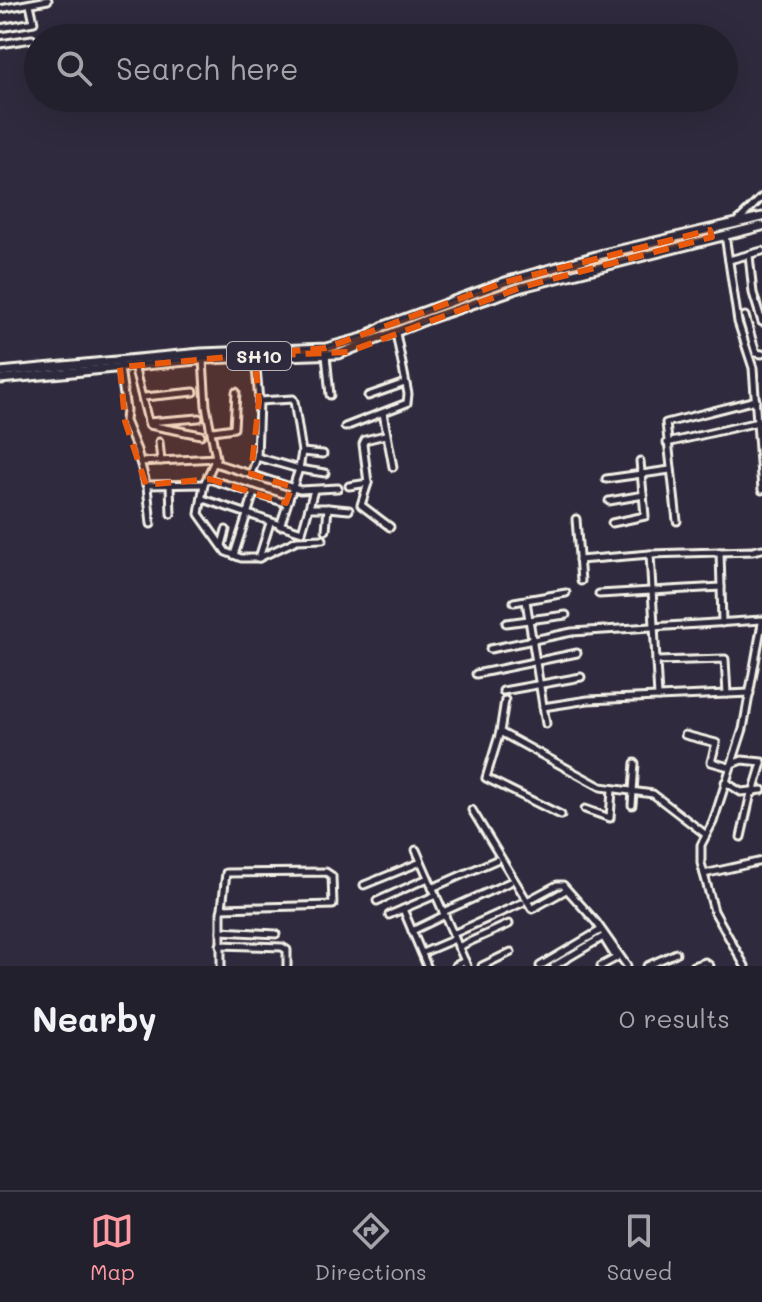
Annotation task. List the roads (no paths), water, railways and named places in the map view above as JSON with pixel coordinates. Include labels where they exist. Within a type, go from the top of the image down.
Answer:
[{"type":"main road","name":"SH10","points":[[0,379],[203,360],[237,354],[326,355],[348,352],[522,287],[762,217]]},
{"type":"main road","name":"SH10","points":[[0,372],[326,348],[357,340],[384,326],[505,282],[603,254],[762,226]]},
{"type":"street","points":[[0,9],[48,0]]},
{"type":"street","points":[[0,28],[34,22],[30,4]]},
{"type":"street","points":[[0,44],[24,40]]},
{"type":"street","points":[[735,223],[762,197]]},
{"type":"street","points":[[725,234],[738,322],[753,368],[762,490]]},
{"type":"street","points":[[729,260],[762,251]]},
{"type":"street","points":[[749,255],[753,293],[762,322]]},
{"type":"street","points":[[745,316],[756,353],[762,354]]},
{"type":"street","points":[[345,427],[407,403],[396,333]]},
{"type":"street","points":[[326,355],[330,395]]},
{"type":"street","points":[[251,474],[257,457],[259,401],[255,356]]},
{"type":"street","points":[[203,360],[206,406],[216,460],[206,482],[199,514],[222,546],[234,555],[259,558],[297,540],[323,539]]},
{"type":"street","points":[[134,366],[150,426],[201,435]]},
{"type":"street","points":[[120,367],[125,421],[146,485],[151,524]]},
{"type":"street","points":[[368,396],[405,383]]},
{"type":"street","points":[[144,397],[194,392]]},
{"type":"street","points":[[213,431],[234,428],[236,392]]},
{"type":"street","points":[[259,401],[293,400],[302,452],[280,526]]},
{"type":"street","points":[[677,521],[665,425],[670,420],[756,400]]},
{"type":"street","points":[[383,413],[393,467]]},
{"type":"street","points":[[148,422],[199,418]]},
{"type":"street","points":[[667,443],[758,422]]},
{"type":"street","points":[[385,435],[365,440],[363,444],[368,483],[361,505],[390,527]]},
{"type":"street","points":[[159,442],[161,461]]},
{"type":"street","points":[[302,452],[323,454]]},
{"type":"street","points":[[257,457],[325,473]]},
{"type":"street","points":[[140,462],[216,460],[292,487],[314,490],[338,488]]},
{"type":"street","points":[[612,523],[645,516],[640,461]]},
{"type":"street","points":[[606,479],[670,470]]},
{"type":"street","points":[[146,485],[206,482],[286,503]]},
{"type":"street","points":[[349,486],[368,483]]},
{"type":"street","points":[[170,485],[171,514]]},
{"type":"street","points":[[203,499],[302,532],[314,490]]},
{"type":"street","points":[[234,555],[254,493]]},
{"type":"street","points":[[609,501],[644,495]]},
{"type":"street","points":[[310,508],[349,510]]},
{"type":"street","points":[[326,530],[328,508]]},
{"type":"street","points":[[576,519],[581,581]]},
{"type":"street","points":[[259,558],[270,523]]},
{"type":"street","points":[[222,546],[226,530]]},
{"type":"street","points":[[579,560],[762,549]]},
{"type":"street","points":[[720,552],[722,623]]},
{"type":"street","points":[[650,554],[658,697]]},
{"type":"street","points":[[599,594],[721,587]]},
{"type":"street","points":[[514,602],[566,593]]},
{"type":"street","points":[[526,601],[546,724]]},
{"type":"street","points":[[506,623],[566,615]]},
{"type":"street","points":[[490,649],[572,632],[762,622],[743,729],[713,822],[701,845],[704,874],[714,911],[745,966]]},
{"type":"street","points":[[476,674],[577,653]]},
{"type":"street","points":[[656,661],[725,659],[727,694]]},
{"type":"street","points":[[503,691],[581,677]]},
{"type":"street","points":[[543,707],[588,700],[727,694],[762,689]]},
{"type":"street","points":[[505,700],[500,732],[486,778],[561,815]]},
{"type":"street","points":[[500,732],[601,787],[653,794],[705,834]]},
{"type":"street","points":[[685,735],[716,743],[711,762],[730,766],[742,760],[762,762],[741,837]]},
{"type":"street","points":[[632,805],[635,763]]},
{"type":"street","points":[[725,782],[741,792],[762,790]]},
{"type":"street","points":[[585,809],[610,818],[612,790]]},
{"type":"street","points":[[472,810],[525,902]]},
{"type":"street","points":[[416,850],[466,964],[455,966]]},
{"type":"street","points":[[432,888],[496,860]]},
{"type":"street","points":[[704,874],[762,861]]},
{"type":"street","points":[[364,885],[421,862]]},
{"type":"street","points":[[221,966],[220,945],[222,908],[226,873],[326,872],[332,876],[333,905],[222,908]]},
{"type":"street","points":[[377,901],[428,878]]},
{"type":"street","points":[[412,931],[510,882]]},
{"type":"street","points":[[422,953],[558,884],[601,930],[627,966]]},
{"type":"street","points":[[389,915],[436,895]]},
{"type":"street","points":[[403,909],[427,966]]},
{"type":"street","points":[[458,947],[507,926],[499,913]]},
{"type":"street","points":[[540,966],[601,930]]},
{"type":"street","points":[[221,931],[273,934],[268,947]]},
{"type":"street","points":[[554,966],[603,937],[616,958],[601,966]]},
{"type":"street","points":[[220,945],[287,950],[287,966]]},
{"type":"street","points":[[482,966],[511,952]]},
{"type":"street","points":[[647,966],[676,953]]},
{"type":"street","points":[[662,959],[665,966]]},
{"type":"street","points":[[693,966],[705,962],[710,966]]}]
